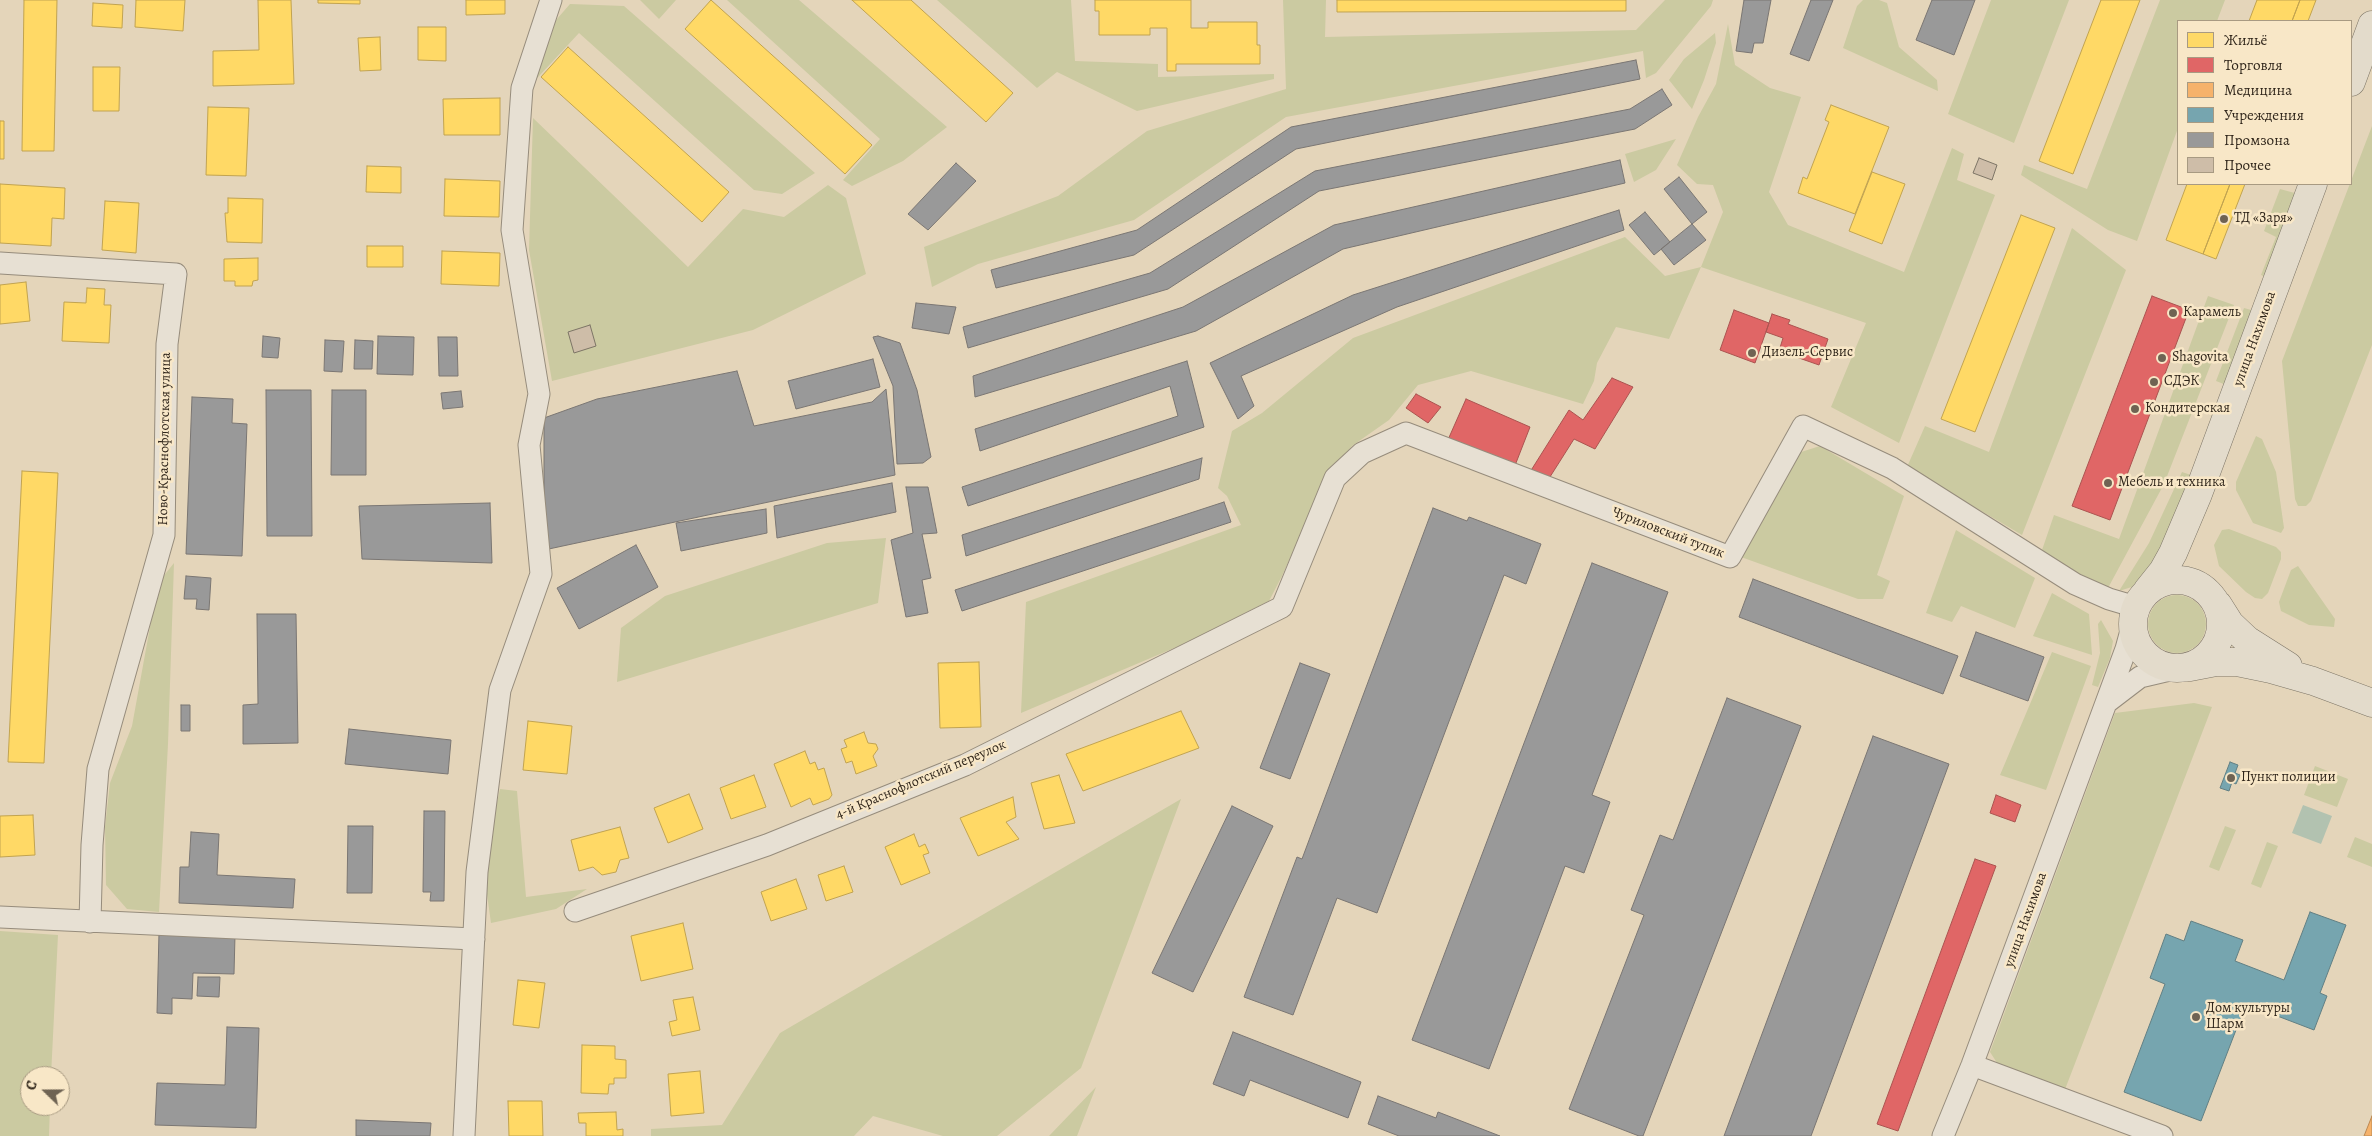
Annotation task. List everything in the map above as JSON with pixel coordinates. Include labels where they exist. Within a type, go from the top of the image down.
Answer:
[{"type":"main road","points":[[2352,79],[2372,25]]},
{"type":"main road","name":"улица Нахимова","points":[[2198,494],[2313,185]]},
{"type":"main road","points":[[2198,494],[2188,532],[2189,559],[2194,572],[2230,624],[2247,640],[2313,680]]},
{"type":"main road","points":[[2198,494],[2173,553],[2138,608],[2140,650],[2153,662],[2181,668],[2216,662],[2236,662],[2272,669],[2313,680],[2372,703]]},
{"type":"main road","points":[[2138,608],[2169,580],[2186,580],[2202,587],[2214,599],[2221,616],[2221,632],[2214,648],[2202,661],[2181,668]]},
{"type":"street","points":[[464,1136],[477,872],[500,690],[541,574],[529,444],[539,394],[512,230],[522,88],[551,0]]},
{"type":"street","name":"Ново-Краснофлотская улица","points":[[0,263],[176,274],[167,344],[164,534],[98,769],[92,845],[90,922]]},
{"type":"street","name":"Чуриловский тупик","points":[[1282,607],[1335,478],[1362,452],[1406,433],[1730,557],[1803,426],[1892,468],[2075,584],[2109,599],[2138,608]]},
{"type":"street","name":"4-й Краснофлотский переулок","points":[[575,911],[767,845],[965,765],[1282,607]]},
{"type":"street","name":"улица Нахимова","points":[[1943,1136],[1972,1065],[2126,649],[2138,608]]},
{"type":"street","points":[[2106,703],[2140,677],[2181,668]]},
{"type":"street","points":[[0,917],[474,939]]},
{"type":"street","points":[[1972,1065],[2162,1136]]},
{"type":"green space","points":[[640,0],[676,0],[659,19]]},
{"type":"green space","points":[[727,0],[799,0],[947,127],[903,161],[852,186],[843,180],[880,139]]},
{"type":"green space","points":[[937,0],[1071,0],[1075,61],[1158,64],[1158,77],[1274,74],[1274,79],[1137,111],[1057,72],[1037,88]]},
{"type":"green space","points":[[1283,0],[1326,0],[1325,37],[1636,30],[1665,0],[1713,0],[1711,6],[1656,73],[1646,78],[1643,51],[1286,117],[1134,220],[978,264],[932,287],[924,247],[1058,196],[1147,131],[1286,89]]},
{"type":"green space","points":[[1863,0],[1879,0],[1887,3],[1899,47],[1937,80],[1938,91],[1843,48],[1857,6]]},
{"type":"green space","points":[[1991,0],[2069,0],[2014,143],[1948,114]]},
{"type":"green space","points":[[2160,0],[2225,0],[2217,20],[2177,20],[2177,131],[2137,241],[2108,230],[2021,175],[2024,165],[2087,189]]},
{"type":"green space","points":[[570,4],[624,6],[815,173],[782,194],[754,190],[579,33],[527,89],[550,27]]},
{"type":"green space","points":[[1728,24],[1735,65],[1770,88],[1801,97],[1769,192],[1788,225],[1904,272],[1952,148],[1964,154],[1957,180],[1995,195],[1899,443],[1831,407],[1866,323],[1701,267],[1723,212],[1713,185],[1697,184],[1677,165],[1698,117],[1716,84]]},
{"type":"green space","points":[[1715,33],[1716,43],[1692,109],[1669,80],[1684,59]]},
{"type":"green space","points":[[533,118],[688,267],[743,209],[784,217],[828,185],[846,198],[866,274],[753,330],[552,381],[529,250]]},
{"type":"green space","points":[[2372,126],[2372,345],[2311,501],[2306,506],[2298,506],[2295,499],[2282,361],[2349,185],[2352,185],[2352,178]]},
{"type":"green space","points":[[1676,139],[1656,170],[1634,182],[1625,154]]},
{"type":"green space","points":[[2280,189],[2302,195],[2271,279],[2261,275],[2276,237],[2264,231]]},
{"type":"green space","points":[[2072,228],[2126,270],[2022,535],[1907,467],[1925,426],[1989,452]]},
{"type":"green space","points":[[1625,237],[1665,276],[1701,267],[1669,339],[1616,327],[1597,363],[1594,381],[1583,404],[1471,371],[1418,385],[1389,420],[1352,446],[1323,484],[1269,601],[1186,643],[1021,713],[1026,602],[1241,525],[1227,496],[1218,488],[1232,431],[1262,413],[1353,338]]},
{"type":"green space","points":[[2208,296],[2234,305],[2164,484],[2108,588],[2093,583],[2041,553],[2054,515],[2119,539]]},
{"type":"green space","points":[[2244,308],[2262,313],[2234,388],[2216,381]]},
{"type":"green space","points":[[2256,436],[2262,439],[2276,472],[2284,528],[2281,533],[2253,523],[2236,490],[2236,482]]},
{"type":"green space","points":[[1820,446],[1904,496],[1877,575],[1890,581],[1883,599],[1858,599],[1741,557],[1798,453]]},
{"type":"green space","points":[[2182,472],[2200,478],[2167,553],[2138,585],[2119,591],[2149,543]]},
{"type":"green space","points":[[2229,529],[2276,547],[2281,552],[2281,559],[2268,593],[2262,599],[2255,598],[2246,592],[2219,566],[2214,545],[2222,530]]},
{"type":"green space","points":[[1956,530],[2035,578],[2015,628],[1961,606],[1952,622],[1926,613]]},
{"type":"green space","points":[[886,538],[878,603],[617,682],[621,628],[665,596],[827,543]]},
{"type":"green space","points":[[174,563],[168,744],[159,912],[127,909],[106,885],[105,827],[110,783],[132,726],[158,583]]},
{"type":"green space","points":[[2298,566],[2335,619],[2334,627],[2309,625],[2281,611],[2279,602],[2291,570]]},
{"type":"green space","points":[[2052,593],[2089,614],[2092,655],[2033,636]]},
{"type":"green space","points":[[2171,595],[2183,595],[2193,599],[2202,608],[2206,630],[2198,645],[2183,653],[2171,653],[2161,649],[2152,640],[2148,630],[2148,618],[2152,608],[2161,599]]},
{"type":"green space","points":[[2101,620],[2113,641],[2110,658],[2098,687],[2092,685],[2100,653],[2098,624]]},
{"type":"green space","points":[[2052,652],[2091,666],[2046,790],[2000,775]]},
{"type":"green space","points":[[2194,703],[2212,707],[2064,1092],[2001,1069],[1990,1052],[2115,713]]},
{"type":"green space","points":[[2315,766],[2348,779],[2337,807],[2304,795]]},
{"type":"green space","points":[[500,789],[517,791],[526,897],[587,889],[556,909],[491,923],[485,880],[493,821]]},
{"type":"green space","points":[[1181,799],[1081,1068],[997,1136],[943,1136],[873,1116],[854,1136],[651,1136],[651,1129],[722,1125],[780,1033]]},
{"type":"green space","points":[[2225,826],[2236,830],[2219,871],[2209,867]]},
{"type":"green space","points":[[2355,837],[2372,844],[2372,867],[2347,857]]},
{"type":"green space","points":[[2267,842],[2278,846],[2261,888],[2251,884]]},
{"type":"green space","points":[[0,931],[58,935],[51,1066],[20,1066],[20,1116],[50,1116],[49,1136],[0,1136]]},
{"type":"green space","points":[[1096,1087],[1077,1136],[1049,1136]]},
{"type":"shaded area","points":[[2303,805],[2332,816],[2321,844],[2292,833]]},
{"type":"building: Жильё","points":[[24,0],[57,0],[54,151],[22,151]]},
{"type":"building: Жильё","points":[[136,0],[185,0],[183,31],[135,27]]},
{"type":"building: Жильё","points":[[258,0],[291,0],[294,84],[213,86],[213,51],[259,50]]},
{"type":"building: Жильё","points":[[318,0],[360,0],[360,4],[318,3]]},
{"type":"building: Жильё","points":[[466,0],[505,0],[505,14],[466,15]]},
{"type":"building: Жильё","points":[[711,0],[872,145],[845,174],[685,29]]},
{"type":"building: Жильё","points":[[852,0],[911,0],[1013,93],[986,122]]},
{"type":"building: Жильё","points":[[1095,0],[1191,0],[1191,28],[1208,28],[1208,22],[1257,22],[1257,45],[1260,45],[1260,64],[1176,64],[1176,71],[1167,71],[1167,28],[1150,28],[1150,35],[1099,35],[1099,11],[1095,11]]},
{"type":"building: Жильё","points":[[1337,0],[1626,0],[1626,11],[1337,12]]},
{"type":"building: Жильё","points":[[2101,0],[2140,0],[2073,174],[2039,161]]},
{"type":"building: Жильё","points":[[2257,0],[2300,0],[2292,20],[2249,20]]},
{"type":"building: Жильё","points":[[2300,0],[2316,0],[2308,20],[2292,20]]},
{"type":"building: Жильё","points":[[93,3],[123,5],[122,28],[92,26]]},
{"type":"building: Жильё","points":[[418,27],[446,27],[446,61],[418,60]]},
{"type":"building: Жильё","points":[[380,37],[381,70],[360,71],[358,38]]},
{"type":"building: Жильё","points":[[568,47],[729,192],[702,222],[541,77]]},
{"type":"building: Жильё","points":[[93,67],[120,67],[119,111],[93,111]]},
{"type":"building: Жильё","points":[[500,98],[500,135],[444,135],[443,99]]},
{"type":"building: Жильё","points":[[1831,105],[1889,127],[1855,214],[1798,193],[1803,177],[1807,179],[1829,122],[1825,120]]},
{"type":"building: Жильё","points":[[208,107],[249,108],[246,176],[206,175]]},
{"type":"building: Жильё","points":[[0,121],[4,121],[4,159],[0,159]]},
{"type":"building: Жильё","points":[[367,166],[401,167],[401,193],[366,192]]},
{"type":"building: Жильё","points":[[1872,172],[1905,184],[1882,244],[1849,231]]},
{"type":"building: Жильё","points":[[445,179],[500,181],[499,217],[444,216]]},
{"type":"building: Жильё","points":[[0,184],[65,188],[64,219],[52,218],[51,246],[0,243]]},
{"type":"building: Жильё","points":[[2187,185],[2230,185],[2203,254],[2166,240]]},
{"type":"building: Жильё","name":"ТД «Заря»","points":[[2230,185],[2245,185],[2216,259],[2203,254]]},
{"type":"building: Жильё","points":[[228,198],[263,199],[262,243],[227,242],[225,213],[228,213]]},
{"type":"building: Жильё","points":[[105,201],[139,203],[136,253],[102,250]]},
{"type":"building: Жильё","points":[[2021,215],[2055,228],[1975,432],[1941,419]]},
{"type":"building: Жильё","points":[[367,246],[403,246],[403,267],[367,267]]},
{"type":"building: Жильё","points":[[442,251],[500,253],[499,286],[441,284]]},
{"type":"building: Жильё","points":[[258,258],[258,280],[253,281],[252,286],[235,286],[235,281],[224,281],[224,259]]},
{"type":"building: Жильё","points":[[26,282],[30,321],[0,324],[0,285]]},
{"type":"building: Жильё","points":[[87,288],[105,289],[104,305],[111,305],[109,343],[62,341],[64,302],[86,303]]},
{"type":"building: Жильё","points":[[22,471],[58,473],[44,763],[8,762]]},
{"type":"building: Жильё","points":[[979,662],[981,727],[940,728],[938,663]]},
{"type":"building: Жильё","points":[[1181,711],[1199,748],[1083,791],[1066,754]]},
{"type":"building: Жильё","points":[[528,721],[572,726],[567,774],[523,770]]},
{"type":"building: Жильё","points":[[864,732],[868,743],[876,744],[878,749],[873,756],[877,766],[856,774],[852,761],[846,763],[841,749],[847,747],[844,740]]},
{"type":"building: Жильё","points":[[805,751],[810,764],[815,762],[818,770],[824,768],[832,795],[829,799],[813,805],[810,798],[791,807],[774,764]]},
{"type":"building: Жильё","points":[[754,775],[766,807],[731,819],[720,788]]},
{"type":"building: Жильё","points":[[1059,775],[1075,823],[1044,829],[1031,783]]},
{"type":"building: Жильё","points":[[689,794],[703,829],[668,843],[654,808]]},
{"type":"building: Жильё","points":[[1013,797],[1016,817],[1006,822],[1019,839],[978,856],[960,818]]},
{"type":"building: Жильё","points":[[33,815],[35,855],[0,857],[0,816]]},
{"type":"building: Жильё","points":[[620,827],[629,858],[620,860],[616,872],[602,875],[593,867],[579,871],[571,840]]},
{"type":"building: Жильё","points":[[914,834],[919,847],[925,844],[929,853],[923,855],[930,873],[901,885],[885,847]]},
{"type":"building: Жильё","points":[[844,866],[853,892],[826,901],[818,875]]},
{"type":"building: Жильё","points":[[796,879],[807,909],[771,921],[761,892]]},
{"type":"building: Жильё","points":[[683,923],[693,969],[641,981],[631,936]]},
{"type":"building: Жильё","points":[[518,980],[545,983],[539,1028],[513,1025]]},
{"type":"building: Жильё","points":[[693,997],[700,1030],[672,1036],[669,1022],[677,1020],[673,1000]]},
{"type":"building: Жильё","points":[[582,1045],[615,1046],[615,1059],[626,1060],[626,1078],[614,1078],[614,1084],[609,1084],[608,1094],[581,1093]]},
{"type":"building: Жильё","points":[[700,1071],[704,1113],[671,1116],[668,1074]]},
{"type":"building: Жильё","points":[[508,1101],[542,1101],[543,1136],[509,1136]]},
{"type":"building: Жильё","points":[[616,1112],[617,1130],[623,1129],[623,1136],[586,1136],[586,1123],[579,1123],[578,1113]]},
{"type":"building: Торговля","points":[[2152,296],[2189,310],[2110,520],[2072,506]]},
{"type":"building: Торговля","points":[[1734,310],[1769,323],[1755,363],[1720,350]]},
{"type":"building: Торговля","points":[[1772,314],[1790,320],[1788,324],[1828,339],[1819,365],[1779,351],[1783,338],[1766,332]]},
{"type":"building: Торговля","points":[[1612,378],[1633,387],[1595,449],[1574,439],[1548,480],[1530,472],[1569,410],[1583,420]]},
{"type":"building: Торговля","points":[[1416,394],[1441,407],[1428,423],[1406,408]]},
{"type":"building: Торговля","points":[[1466,399],[1530,427],[1514,468],[1447,442]]},
{"type":"building: Торговля","points":[[1996,795],[2021,805],[2015,822],[1990,813]]},
{"type":"building: Торговля","points":[[1975,859],[1996,866],[1898,1131],[1877,1124]]},
{"type":"building: Медицина","points":[[2372,1116],[2372,1136],[2364,1136]]},
{"type":"building: Учреждения","name":"Пункт полиции","points":[[2230,762],[2238,765],[2235,773],[2240,775],[2236,784],[2232,782],[2229,791],[2220,788]]},
{"type":"building: Учреждения","name":"Дом культуры Шарм","points":[[2310,912],[2346,925],[2320,993],[2327,996],[2314,1030],[2246,1004],[2201,1121],[2124,1092],[2165,984],[2150,978],[2166,934],[2184,941],[2191,921],[2243,940],[2235,961],[2284,980]]},
{"type":"building: Промзона","points":[[1744,0],[1771,0],[1763,43],[1754,43],[1752,53],[1736,51]]},
{"type":"building: Промзона","points":[[1811,0],[1833,0],[1809,61],[1790,54]]},
{"type":"building: Промзона","points":[[1932,0],[1975,0],[1954,55],[1916,40]]},
{"type":"building: Промзона","points":[[1636,60],[1640,79],[1296,149],[1134,255],[996,288],[991,270],[1137,230],[1291,127]]},
{"type":"building: Промзона","points":[[1662,89],[1672,105],[1635,129],[1319,191],[1168,289],[968,348],[963,327],[1150,273],[1315,171],[1630,109]]},
{"type":"building: Промзона","points":[[1620,160],[1625,183],[1343,249],[1196,331],[975,397],[973,376],[1183,307],[1334,225]]},
{"type":"building: Промзона","points":[[956,163],[976,181],[928,230],[908,214]]},
{"type":"building: Промзона","points":[[1679,177],[1707,212],[1692,224],[1664,189]]},
{"type":"building: Промзона","points":[[1619,210],[1624,230],[1397,307],[1241,376],[1254,406],[1238,419],[1210,363],[1353,295]]},
{"type":"building: Промзона","points":[[1645,212],[1670,242],[1654,255],[1629,225]]},
{"type":"building: Промзона","points":[[1692,224],[1706,240],[1674,265],[1661,249]]},
{"type":"building: Промзона","points":[[916,303],[956,307],[949,334],[912,328]]},
{"type":"building: Промзона","points":[[263,336],[280,338],[278,358],[262,357]]},
{"type":"building: Промзона","points":[[378,336],[414,337],[413,375],[377,374]]},
{"type":"building: Промзона","points":[[878,336],[900,343],[917,390],[931,457],[923,463],[897,464],[893,386],[873,337]]},
{"type":"building: Промзона","points":[[438,337],[457,337],[458,376],[439,376]]},
{"type":"building: Промзона","points":[[325,340],[344,341],[342,372],[324,371]]},
{"type":"building: Промзона","points":[[355,340],[373,341],[372,369],[354,369]]},
{"type":"building: Промзона","points":[[873,359],[880,387],[796,409],[788,381]]},
{"type":"building: Промзона","points":[[1187,361],[1204,427],[968,506],[962,487],[1178,416],[1170,386],[980,451],[975,429]]},
{"type":"building: Промзона","points":[[737,371],[754,426],[872,402],[886,389],[895,475],[544,550],[544,418],[597,399]]},
{"type":"building: Промзона","points":[[266,390],[311,390],[312,536],[267,536]]},
{"type":"building: Промзона","points":[[332,390],[366,390],[366,475],[331,475]]},
{"type":"building: Промзона","points":[[461,391],[463,407],[443,409],[441,393]]},
{"type":"building: Промзона","points":[[192,397],[233,399],[232,423],[247,424],[242,556],[186,554]]},
{"type":"building: Промзона","points":[[1202,458],[1199,479],[966,556],[962,535]]},
{"type":"building: Промзона","points":[[892,483],[896,512],[777,538],[774,506]]},
{"type":"building: Промзона","points":[[906,487],[928,487],[937,533],[922,534],[931,578],[922,580],[928,613],[906,617],[891,540],[913,533]]},
{"type":"building: Промзона","points":[[1224,502],[1231,522],[962,611],[955,590]]},
{"type":"building: Промзона","points":[[490,503],[492,563],[362,559],[359,506]]},
{"type":"building: Промзона","points":[[1433,508],[1467,521],[1469,517],[1541,544],[1526,584],[1504,575],[1377,913],[1337,898],[1293,1015],[1244,997],[1297,857],[1302,859]]},
{"type":"building: Промзона","points":[[766,509],[767,533],[681,551],[676,523]]},
{"type":"building: Промзона","points":[[636,545],[658,587],[579,629],[557,588]]},
{"type":"building: Промзона","points":[[1592,563],[1668,592],[1592,795],[1610,802],[1584,873],[1565,866],[1489,1069],[1412,1040]]},
{"type":"building: Промзона","points":[[186,576],[211,578],[209,610],[196,609],[197,599],[184,599]]},
{"type":"building: Промзона","points":[[1753,579],[1958,656],[1943,694],[1739,617]]},
{"type":"building: Промзона","points":[[257,614],[296,614],[298,743],[243,744],[243,705],[258,704]]},
{"type":"building: Промзона","points":[[1976,632],[2044,657],[2028,701],[1960,676]]},
{"type":"building: Промзона","points":[[1300,663],[1330,674],[1290,779],[1260,768]]},
{"type":"building: Промзона","points":[[1727,698],[1801,726],[1643,1136],[1639,1136],[1569,1109],[1644,915],[1631,910],[1660,835],[1673,840]]},
{"type":"building: Промзона","points":[[181,705],[190,705],[190,731],[181,731]]},
{"type":"building: Промзона","points":[[349,729],[451,740],[448,774],[345,764]]},
{"type":"building: Промзона","points":[[1873,736],[1949,764],[1811,1136],[1724,1136]]},
{"type":"building: Промзона","points":[[1232,806],[1273,826],[1193,992],[1152,973]]},
{"type":"building: Промзона","points":[[424,811],[445,811],[444,901],[430,901],[431,892],[423,892]]},
{"type":"building: Промзона","points":[[348,826],[373,826],[372,893],[347,893]]},
{"type":"building: Промзона","points":[[191,832],[219,834],[217,875],[295,879],[293,908],[179,903],[180,867],[189,867]]},
{"type":"building: Промзона","points":[[159,933],[235,935],[234,974],[193,973],[192,999],[172,998],[172,1014],[157,1013]]},
{"type":"building: Промзона","points":[[198,977],[220,977],[219,997],[197,996]]},
{"type":"building: Промзона","points":[[227,1027],[259,1028],[256,1128],[155,1125],[157,1083],[225,1085]]},
{"type":"building: Промзона","points":[[1233,1032],[1361,1082],[1348,1118],[1250,1080],[1244,1096],[1213,1084]]},
{"type":"building: Промзона","points":[[1378,1096],[1436,1118],[1438,1112],[1500,1136],[1399,1136],[1368,1124]]},
{"type":"building: Промзона","points":[[356,1120],[431,1123],[430,1136],[356,1136]]},
{"type":"building: Прочее","points":[[1979,158],[1997,165],[1992,180],[1973,173]]},
{"type":"building: Прочее","points":[[590,325],[596,346],[574,353],[568,332]]},
{"type":"place","name":"ТД «Заря»","points":[[2224,219]]},
{"type":"place","name":"Карамель","points":[[2173,313]]},
{"type":"place","name":"Дизель-Сервис","points":[[1752,353]]},
{"type":"place","name":"Shagovita","points":[[2162,358]]},
{"type":"place","name":"СДЭК","points":[[2154,382]]},
{"type":"place","name":"Кондитерская","points":[[2135,409]]},
{"type":"place","name":"Мебель и техника","points":[[2108,483]]},
{"type":"place","name":"Пункт полиции","points":[[2231,778]]},
{"type":"place","name":"Дом культуры Шарм","points":[[2196,1017]]}]
